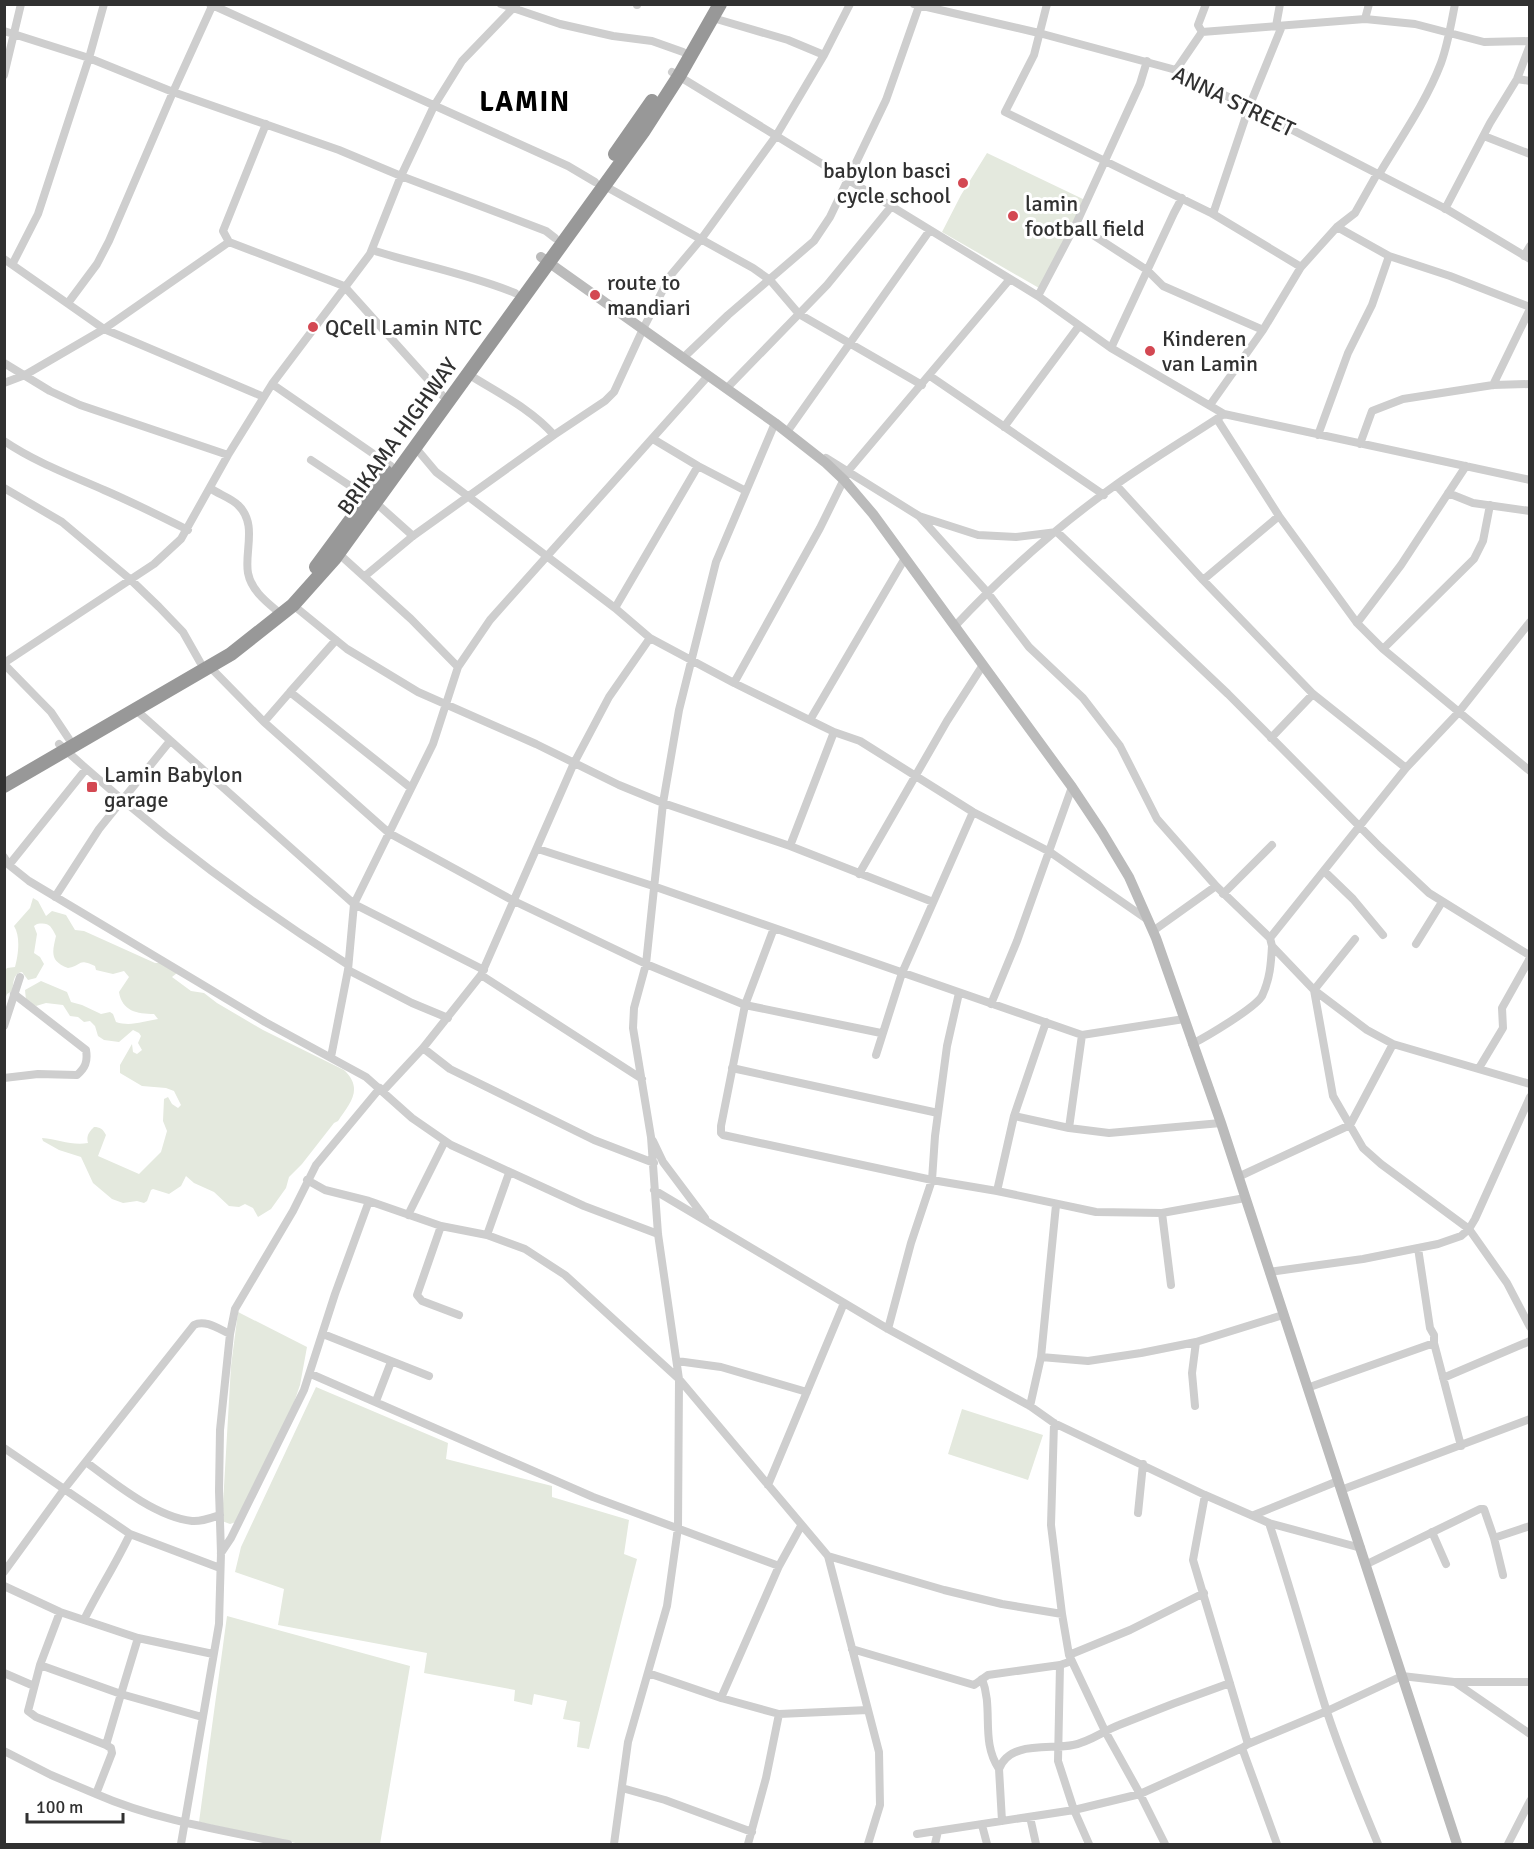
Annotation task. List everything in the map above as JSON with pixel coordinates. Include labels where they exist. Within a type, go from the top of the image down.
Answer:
[{"type":"highway","name":"BRIKAMA HIGHWAY","points":[[675,74],[683,52],[712,11],[720,4]]},
{"type":"highway","name":"BRIKAMA HIGHWAY","points":[[4,786],[65,744],[205,664],[245,644],[293,605],[338,553],[391,466],[515,293],[544,260],[555,238],[643,132],[712,11]]},
{"type":"highway","name":"BRIKAMA HIGHWAY","points":[[65,744],[136,710],[205,664],[276,610],[312,572],[415,447],[599,184]]},
{"type":"highway","name":"BRIKAMA HIGHWAY","points":[[4,776],[40,761]]},
{"type":"main road","points":[[544,260],[775,423],[846,476],[1072,787],[1112,847],[1129,877],[1151,926],[1221,1123],[1457,1845]]},
{"type":"street","points":[[4,75],[21,4]]},
{"type":"street","points":[[13,263],[39,214],[104,4]]},
{"type":"street","points":[[501,4],[516,6],[560,24],[613,36],[652,41],[683,52]]},
{"type":"street","points":[[365,576],[413,536],[605,401],[614,392],[670,276],[702,238],[776,136],[824,55],[850,4]]},
{"type":"street","points":[[1047,4],[1034,56],[1005,112],[1213,214],[1301,267]]},
{"type":"street","points":[[1202,32],[1198,25],[1206,4]]},
{"type":"street","points":[[1213,214],[1279,26],[1280,4]]},
{"type":"street","points":[[1365,19],[1368,4]]},
{"type":"street","points":[[1210,405],[1263,330],[1301,267],[1337,227],[1355,213],[1377,174],[1404,136],[1430,89],[1442,61],[1455,4]]},
{"type":"street","points":[[68,303],[97,264],[109,242],[212,5],[568,166],[702,238],[770,280],[799,315],[922,385]]},
{"type":"street","points":[[683,358],[728,315],[814,241],[831,217],[886,100],[916,5]]},
{"type":"street","name":"ANNA STREET","points":[[916,5],[1039,33],[1176,70],[1446,209],[1527,258]]},
{"type":"street","points":[[448,1017],[412,1003],[348,967],[232,887],[123,801],[86,769],[65,744],[51,712],[4,663],[154,564],[181,539],[228,455],[272,384],[372,250],[401,176],[434,106],[462,61],[516,6]]},
{"type":"street","points":[[712,11],[824,55]]},
{"type":"street","points":[[1202,32],[1365,19],[1415,24],[1484,42],[1530,43],[1517,79],[1490,123],[1446,209]]},
{"type":"street","points":[[4,31],[89,58],[173,92],[339,150],[546,231],[555,238]]},
{"type":"street","points":[[1176,70],[1202,32]]},
{"type":"street","points":[[1038,296],[1076,224],[1140,84],[1147,61]]},
{"type":"street","points":[[675,74],[1038,296],[1111,348],[1224,414],[1530,480]]},
{"type":"street","points":[[1517,79],[1530,81]]},
{"type":"street","points":[[266,124],[223,231],[229,242],[344,286],[442,395]]},
{"type":"street","points":[[1484,136],[1530,154]]},
{"type":"street","points":[[1111,348],[1182,198]]},
{"type":"street","points":[[726,389],[835,277],[891,208]]},
{"type":"street","points":[[1076,224],[1147,270],[1163,286],[1263,330]]},
{"type":"street","points":[[1337,227],[1389,256],[1450,276],[1530,308],[1493,385]]},
{"type":"street","points":[[787,432],[930,230]]},
{"type":"street","points":[[4,383],[26,375],[104,329],[229,242]]},
{"type":"street","points":[[1527,258],[1530,246]]},
{"type":"street","points":[[372,250],[405,261],[477,279],[515,293]]},
{"type":"street","points":[[1318,435],[1348,353],[1372,305],[1389,256]]},
{"type":"street","points":[[4,259],[13,263],[104,329],[264,397]]},
{"type":"street","points":[[734,683],[810,547],[846,476],[1010,279]]},
{"type":"street","points":[[1004,427],[1079,326]]},
{"type":"street","points":[[4,363],[50,391],[80,405],[228,455]]},
{"type":"street","points":[[468,374],[527,410],[554,435]]},
{"type":"street","points":[[331,1057],[348,967],[354,904],[433,744],[458,667],[490,620],[708,376]]},
{"type":"street","points":[[930,376],[1104,495]]},
{"type":"street","points":[[272,384],[391,466]]},
{"type":"street","points":[[1360,444],[1372,411],[1403,399],[1493,385],[1530,384]]},
{"type":"street","points":[[955,626],[987,592],[1116,485],[1224,414]]},
{"type":"street","points":[[1217,419],[1279,516],[1357,623],[1383,649],[1530,771]]},
{"type":"street","points":[[614,1845],[628,1742],[667,1606],[678,1528],[679,1380],[658,1234],[651,1137],[633,1028],[634,1008],[646,964],[663,803],[679,710],[716,562],[775,423]]},
{"type":"street","points":[[653,439],[746,491]]},
{"type":"street","points":[[4,441],[42,463],[188,530]]},
{"type":"street","points":[[415,447],[436,472],[615,608],[650,639],[834,732],[860,741],[973,812],[1050,852],[1151,926],[1216,886]]},
{"type":"street","points":[[311,460],[371,500],[413,536]]},
{"type":"street","points":[[615,608],[698,466]]},
{"type":"street","points":[[1357,623],[1401,565],[1466,466]]},
{"type":"street","points":[[846,476],[919,516],[978,535],[1016,537],[1057,532]]},
{"type":"street","points":[[1116,485],[1203,580],[1313,694],[1406,768]]},
{"type":"street","points":[[4,488],[62,522],[131,580],[183,632],[205,664],[264,722],[389,832],[514,901],[646,964],[745,1005],[881,1033]]},
{"type":"street","points":[[210,488],[239,505],[250,530],[248,573],[256,592],[276,610]]},
{"type":"street","points":[[1448,494],[1473,503],[1530,511]]},
{"type":"street","points":[[1383,649],[1474,559],[1483,541],[1490,505]]},
{"type":"street","points":[[919,516],[987,592],[1029,647],[1083,698],[1120,746],[1157,819],[1223,894],[1271,942],[1314,990],[1367,1030],[1393,1044],[1530,1083]]},
{"type":"street","points":[[1203,580],[1279,516]]},
{"type":"street","points":[[1057,532],[1271,738],[1380,848],[1442,902],[1529,955],[1529,960],[1502,1008],[1503,1028],[1479,1068]]},
{"type":"street","points":[[338,553],[411,619],[458,667]]},
{"type":"street","points":[[810,720],[905,558]]},
{"type":"street","points":[[293,605],[347,649],[418,692],[663,803],[790,846],[933,902]]},
{"type":"street","points":[[1192,1044],[1260,999],[1271,974],[1271,942],[1406,768],[1458,712],[1530,622]]},
{"type":"street","points":[[181,1845],[219,1624],[220,1430],[230,1334],[235,1309],[294,1210],[316,1165],[382,1090],[423,1048],[483,973],[574,763],[609,697],[650,639]]},
{"type":"street","points":[[264,722],[336,640]]},
{"type":"street","points":[[859,874],[947,721],[983,665]]},
{"type":"street","points":[[290,692],[411,788]]},
{"type":"street","points":[[1271,738],[1313,694]]},
{"type":"street","points":[[136,710],[354,904],[483,973],[642,1080]]},
{"type":"street","points":[[790,846],[834,732]]},
{"type":"street","points":[[56,897],[99,829],[170,741]]},
{"type":"street","points":[[86,769],[7,861],[29,881],[265,1022],[366,1077],[412,1118],[445,1141],[509,1173],[584,1206],[658,1234]]},
{"type":"street","points":[[991,1004],[1017,941],[1072,787]]},
{"type":"street","points":[[876,1054],[902,973],[973,812]]},
{"type":"street","points":[[1223,894],[1272,845]]},
{"type":"street","points":[[538,849],[653,886],[1082,1035],[1184,1019]]},
{"type":"street","points":[[1324,871],[1353,899],[1383,935]]},
{"type":"street","points":[[1416,944],[1442,902]]},
{"type":"street","points":[[774,928],[745,1005],[721,1126],[723,1135],[932,1180],[1096,1212],[1162,1213],[1245,1198]]},
{"type":"street","points":[[1355,939],[1314,990],[1333,1096],[1363,1148],[1469,1229],[1507,1283],[1529,1323]]},
{"type":"street","points":[[4,1026],[20,977]]},
{"type":"street","points":[[888,1329],[911,1243],[932,1180],[947,1046],[959,993]]},
{"type":"street","points":[[4,1078],[38,1074],[77,1075],[85,1068],[87,1058],[86,1050],[14,994]]},
{"type":"street","points":[[997,1191],[1014,1116],[1046,1022]]},
{"type":"street","points":[[1069,1128],[1082,1035]]},
{"type":"street","points":[[1238,1177],[1350,1125],[1393,1044]]},
{"type":"street","points":[[423,1048],[450,1069],[594,1140],[654,1163]]},
{"type":"street","points":[[732,1068],[938,1113]]},
{"type":"street","points":[[1269,1272],[1364,1259],[1418,1248],[1452,1240],[1469,1229],[1530,1097]]},
{"type":"street","points":[[1014,1116],[1069,1128],[1109,1133],[1221,1123]]},
{"type":"street","points":[[651,1137],[663,1162],[708,1222]]},
{"type":"street","points":[[408,1215],[445,1141]]},
{"type":"street","points":[[487,1235],[509,1173]]},
{"type":"street","points":[[307,1180],[325,1190],[369,1201],[441,1226],[487,1235],[525,1249],[565,1275],[679,1380],[828,1556],[879,1752],[880,1804],[868,1845]]},
{"type":"street","points":[[654,1190],[888,1329],[1030,1406],[1054,1423],[1269,1523],[1361,1548]]},
{"type":"street","points":[[221,1553],[231,1538],[311,1374],[322,1334],[369,1201]]},
{"type":"street","points":[[1030,1406],[1041,1357],[1056,1205]]},
{"type":"street","points":[[1162,1213],[1171,1285]]},
{"type":"street","points":[[441,1226],[417,1295],[422,1301],[459,1315]]},
{"type":"street","points":[[1418,1248],[1434,1343],[1461,1446]]},
{"type":"street","points":[[768,1485],[844,1303]]},
{"type":"street","points":[[1041,1357],[1088,1361],[1196,1342],[1283,1315]]},
{"type":"street","points":[[4,1572],[65,1488],[195,1325],[207,1324],[230,1334]]},
{"type":"street","points":[[322,1334],[429,1376]]},
{"type":"street","points":[[1443,1378],[1530,1341]]},
{"type":"street","points":[[1195,1406],[1192,1373],[1196,1342]]},
{"type":"street","points":[[1307,1388],[1434,1343]]},
{"type":"street","points":[[677,1361],[721,1367],[807,1392]]},
{"type":"street","points":[[376,1401],[391,1362]]},
{"type":"street","points":[[311,1374],[593,1497],[779,1566]]},
{"type":"street","points":[[1254,1515],[1461,1446],[1530,1419]]},
{"type":"street","points":[[1054,1423],[1051,1525],[1062,1614],[1071,1658],[1105,1731],[1140,1794],[1164,1845]]},
{"type":"street","points":[[4,1448],[129,1534],[220,1568]]},
{"type":"street","points":[[86,1462],[146,1504],[169,1514],[194,1522],[220,1515]]},
{"type":"street","points":[[1138,1513],[1143,1464]]},
{"type":"street","points":[[1205,1495],[1193,1560],[1230,1683],[1245,1746],[1277,1845]]},
{"type":"street","points":[[1366,1564],[1484,1509],[1503,1575]]},
{"type":"street","points":[[1269,1523],[1327,1711],[1378,1845]]},
{"type":"street","points":[[721,1698],[779,1566],[801,1526]]},
{"type":"street","points":[[1494,1538],[1530,1526]]},
{"type":"street","points":[[1431,1532],[1446,1564]]},
{"type":"street","points":[[84,1620],[94,1598],[119,1558],[129,1534]]},
{"type":"street","points":[[828,1556],[944,1590],[1002,1604],[1062,1614]]},
{"type":"street","points":[[4,1586],[60,1612],[138,1638],[213,1654]]},
{"type":"street","points":[[852,1649],[974,1685],[988,1675],[1060,1665],[1204,1593]]},
{"type":"street","points":[[60,1612],[40,1665],[28,1707],[30,1713],[111,1748],[112,1753],[96,1794]]},
{"type":"street","points":[[106,1745],[138,1638]]},
{"type":"street","points":[[40,1665],[121,1694],[202,1718]]},
{"type":"street","points":[[1060,1665],[1058,1761],[1074,1810],[1089,1845]]},
{"type":"street","points":[[4,1673],[34,1686]]},
{"type":"street","points":[[648,1673],[721,1698],[779,1714],[868,1710]]},
{"type":"street","points":[[917,1834],[1074,1810],[1140,1794],[1402,1676],[1454,1682],[1530,1682]]},
{"type":"street","points":[[982,1679],[988,1699],[986,1728],[989,1749],[999,1769]]},
{"type":"street","points":[[1454,1682],[1530,1734]]},
{"type":"street","points":[[1002,1821],[999,1769],[1000,1765],[1018,1750],[1087,1742],[1105,1731],[1170,1704],[1230,1683]]},
{"type":"street","points":[[748,1845],[779,1714]]},
{"type":"street","points":[[4,1751],[51,1775],[116,1803],[185,1822],[288,1845]]},
{"type":"street","points":[[622,1788],[665,1800],[752,1832]]},
{"type":"street","points":[[1508,1845],[1530,1801]]},
{"type":"street","points":[[1030,1817],[1036,1845]]},
{"type":"street","points":[[982,1825],[987,1845]]},
{"type":"street","points":[[935,1845],[938,1831]]},
{"type":"shaded area","name":"lamin football field","points":[[987,153],[1085,200],[1039,288],[942,232],[961,195]]},
{"type":"shaded area","points":[[33,898],[38,901],[46,916],[52,911],[66,915],[75,930],[84,931],[155,963],[163,963],[177,973],[172,977],[191,991],[204,993],[263,1030],[344,1070],[350,1077],[354,1090],[347,1108],[289,1177],[286,1188],[271,1209],[258,1217],[253,1208],[245,1204],[239,1207],[229,1206],[214,1192],[194,1183],[186,1176],[181,1186],[169,1194],[153,1189],[144,1203],[137,1201],[123,1203],[112,1199],[93,1183],[81,1157],[59,1150],[43,1141],[42,1138],[76,1144],[88,1143],[88,1136],[94,1127],[100,1128],[106,1135],[98,1156],[139,1174],[161,1152],[167,1131],[163,1121],[164,1099],[168,1097],[178,1108],[181,1105],[174,1091],[142,1086],[120,1073],[120,1065],[132,1044],[133,1052],[137,1054],[142,1050],[138,1043],[141,1036],[139,1033],[133,1030],[119,1042],[104,1040],[98,1036],[95,1026],[90,1021],[84,1022],[78,1017],[70,1016],[63,1005],[46,1003],[36,1006],[26,1000],[25,990],[41,981],[67,992],[71,1002],[101,1014],[110,1012],[116,1022],[132,1024],[158,1019],[154,1014],[131,1010],[123,1003],[119,992],[129,977],[124,971],[113,974],[96,970],[95,966],[85,963],[68,968],[62,965],[54,956],[56,936],[53,930],[44,924],[37,924],[34,926],[37,934],[34,953],[44,964],[36,978],[28,980],[22,972],[19,973],[15,977],[12,991],[5,999],[5,971],[7,968],[15,967],[18,952],[18,936],[14,926],[30,908]]},
{"type":"shaded area","points":[[238,1312],[307,1347],[300,1385],[289,1417],[236,1522],[230,1524],[222,1521],[231,1366]]},
{"type":"shaded area","points":[[316,1387],[448,1443],[446,1459],[552,1486],[552,1497],[629,1520],[624,1554],[637,1559],[589,1749],[577,1747],[580,1722],[563,1719],[567,1701],[534,1694],[532,1705],[514,1701],[515,1690],[424,1673],[427,1653],[278,1625],[284,1589],[235,1572],[241,1547]]},
{"type":"shaded area","points":[[962,1409],[1043,1435],[1028,1480],[948,1454]]},
{"type":"shaded area","points":[[227,1616],[410,1666],[380,1844],[300,1844],[199,1822]]},
{"type":"place","name":"babylon basci cycle school","points":[[963,183]]},
{"type":"place","name":"lamin football field","points":[[1013,216]]},
{"type":"place","name":"route to mandiari","points":[[595,295]]},
{"type":"place","name":"QCell Lamin NTC","points":[[313,327]]},
{"type":"place","name":"Kinderen van Lamin","points":[[1150,351]]},
{"type":"place","name":"Lamin Babylon garage","points":[[92,787]]},
{"type":"district","name":"LAMIN","points":[[525,101]]}]
